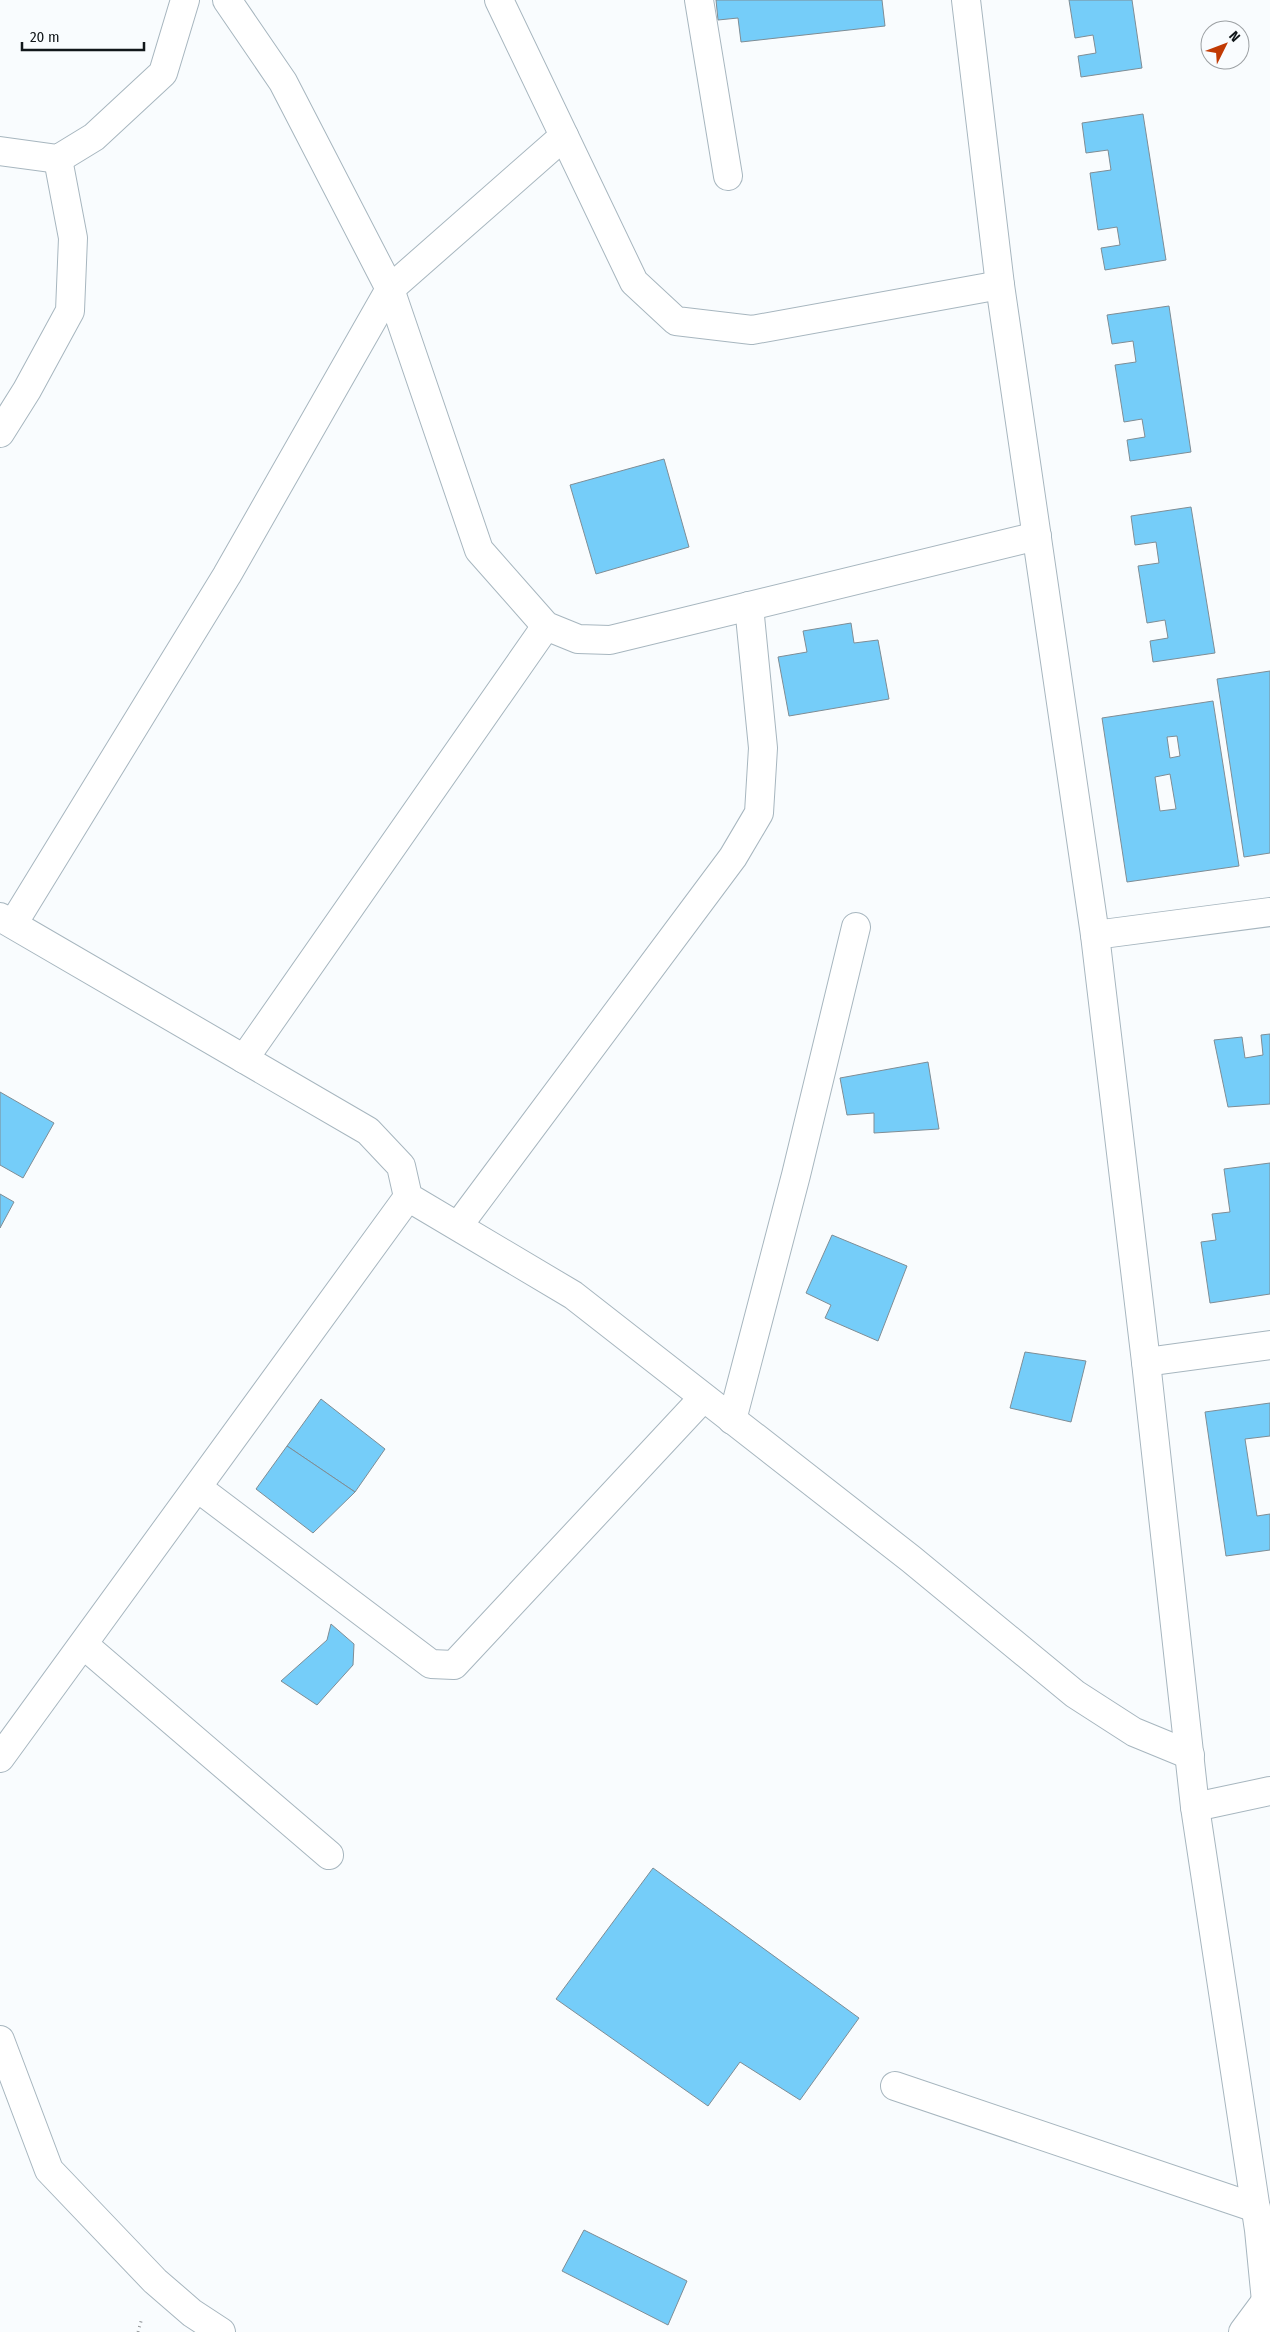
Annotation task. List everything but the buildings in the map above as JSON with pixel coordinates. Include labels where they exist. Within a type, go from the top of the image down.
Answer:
[{"type":"street","points":[[0,152],[58,159],[94,137],[164,73],[185,0]]},
{"type":"street","points":[[227,0],[284,82],[390,289],[479,550],[546,626],[578,639],[610,640],[1036,536]]},
{"type":"street","points":[[499,0],[634,282],[676,321],[752,330],[1000,286]]},
{"type":"street","points":[[699,0],[728,176]]},
{"type":"street","points":[[966,0],[1000,286],[1095,935],[1146,1362],[1195,1807],[1262,2223],[1269,2332]]},
{"type":"street","points":[[564,136],[390,289],[228,575],[7,921],[368,1131],[400,1166],[408,1197],[573,1295],[911,1559],[1074,1694],[1134,1732],[1190,1756]]},
{"type":"street","points":[[0,433],[27,390],[70,311],[73,238],[58,159]]},
{"type":"street","points":[[458,1226],[734,857],[759,813],[764,748],[749,606]]},
{"type":"street","points":[[244,1059],[546,626]]},
{"type":"street","points":[[1095,935],[1270,912]]},
{"type":"street","points":[[732,1420],[794,1185],[856,927]]},
{"type":"street","points":[[0,1758],[408,1197]]},
{"type":"street","points":[[1146,1362],[1270,1344]]},
{"type":"street","points":[[198,1488],[431,1664],[454,1665],[703,1398]]},
{"type":"street","points":[[84,1645],[330,1855]]},
{"type":"street","points":[[1195,1807],[1270,1791]]},
{"type":"street","points":[[0,2040],[49,2170],[154,2282],[192,2313],[221,2332]]},
{"type":"street","points":[[896,2086],[1262,2223]]},
{"type":"street","points":[[1244,2332],[1266,2302]]}]
